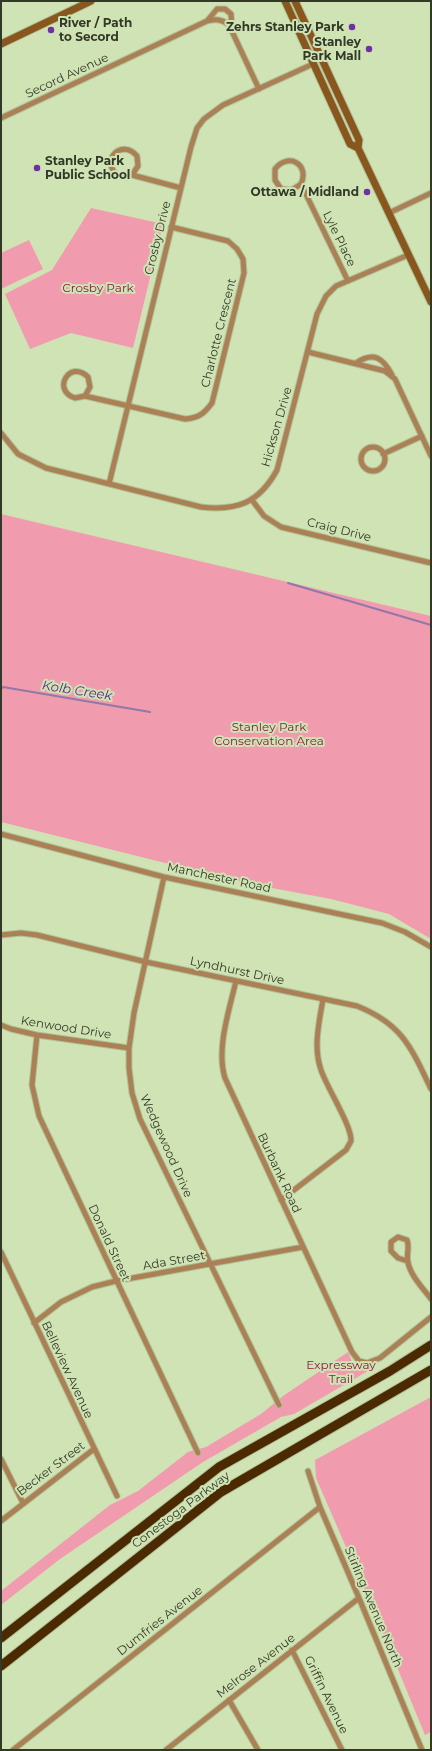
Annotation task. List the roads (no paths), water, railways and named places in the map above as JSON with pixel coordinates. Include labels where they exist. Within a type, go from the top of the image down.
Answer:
[{"type":"highway","name":"Conestoga Parkway","points":[[1,1638],[219,1467],[390,1371],[431,1345]]},
{"type":"highway","name":"Conestoga Parkway","points":[[1,1666],[221,1492],[428,1373]]},
{"type":"main road","points":[[1,44],[91,1]]},
{"type":"main road","points":[[285,1],[350,144],[358,148]]},
{"type":"main road","points":[[295,1],[359,140],[358,148],[431,302]]},
{"type":"street","name":"Secord Avenue","points":[[1,118],[207,21],[217,9],[225,9],[231,14],[232,30],[259,89]]},
{"type":"street","points":[[207,21],[222,20],[232,30]]},
{"type":"street","name":"Crosby Drive","points":[[109,484],[171,227],[197,128],[204,119],[223,105],[313,64]]},
{"type":"street","points":[[132,175],[138,166],[137,156],[129,150],[123,149],[117,151],[113,155],[111,161],[114,172],[122,177],[132,175],[181,188]]},
{"type":"street","name":"Lyle Place","points":[[301,184],[292,190],[281,189],[275,180],[275,169],[283,162],[294,162],[299,164],[304,174],[301,184],[348,281]]},
{"type":"street","points":[[389,213],[431,193]]},
{"type":"street","name":"Charlotte Crescent","points":[[85,396],[185,419],[195,418],[205,413],[212,403],[244,273],[243,259],[237,249],[228,241],[171,227]]},
{"type":"street","name":"Hickson Drive","points":[[1,433],[3,442],[18,454],[46,468],[207,507],[218,509],[236,507],[252,500],[271,482],[277,470],[317,314],[326,296],[336,286],[408,255]]},
{"type":"street","points":[[308,352],[385,371],[395,379]]},
{"type":"street","points":[[356,363],[367,357],[380,358],[385,362],[395,379],[431,456]]},
{"type":"street","points":[[80,371],[88,377],[90,387],[85,396],[75,398],[67,393],[63,383],[69,374],[80,371]]},
{"type":"street","points":[[383,454],[422,436]]},
{"type":"street","points":[[376,448],[383,454],[384,463],[378,470],[369,471],[362,465],[361,456],[367,449],[376,448]]},
{"type":"street","name":"Craig Drive","points":[[252,500],[264,516],[281,527],[431,563]]},
{"type":"street","name":"Manchester Road","points":[[1,834],[164,877],[382,923],[405,932],[431,947]]},
{"type":"street","name":"Wedgewood Drive","points":[[164,877],[134,1013],[128,1068],[132,1093],[140,1118],[278,1405]]},
{"type":"street","name":"Lyndhurst Drive","points":[[1,935],[21,933],[37,935],[146,962],[361,1008],[379,1016],[394,1027],[412,1051],[431,1089]]},
{"type":"street","name":"Burbank Road","points":[[236,981],[222,1049],[223,1072],[228,1086],[352,1352],[360,1361],[372,1362],[380,1358],[431,1317]]},
{"type":"street","points":[[281,1200],[346,1150],[351,1141],[350,1131],[324,1078],[319,1061],[317,1038],[323,999]]},
{"type":"street","name":"Kenwood Drive","points":[[1,1025],[11,1030],[37,1035],[129,1048]]},
{"type":"street","name":"Donald Street","points":[[37,1035],[32,1078],[35,1107],[198,1453]]},
{"type":"street","points":[[407,1261],[398,1258],[391,1251],[391,1242],[394,1238],[398,1237],[407,1240],[410,1247],[407,1261],[414,1277],[431,1299]]},
{"type":"street","name":"Ada Street","points":[[34,1323],[61,1302],[92,1287],[116,1281],[303,1248]]},
{"type":"street","name":"Belleview Avenue","points":[[1,1252],[117,1496]]},
{"type":"street","name":"Becker Street","points":[[1,1521],[94,1449]]},
{"type":"street","points":[[1,1459],[23,1503]]},
{"type":"street","name":"Stirling Avenue North","points":[[308,1471],[320,1507],[422,1750]]},
{"type":"street","name":"Dumfries Avenue","points":[[13,1750],[320,1507]]},
{"type":"street","name":"Melrose Avenue","points":[[166,1750],[359,1598]]},
{"type":"street","name":"Griffin Avenue","points":[[292,1650],[342,1750]]},
{"type":"street","points":[[229,1700],[258,1750]]},
{"type":"waterway","points":[[288,583],[431,625]]},
{"type":"waterway","name":"Kolb Creek","points":[[1,689],[3,687],[150,712]]},
{"type":"place","name":"Zehrs Stanley Park","points":[[352,27]]},
{"type":"place","name":"River / Path to Secord","points":[[51,30]]},
{"type":"place","name":"Stanley Park Mall","points":[[369,49]]},
{"type":"place","name":"Stanley Park Public School","points":[[37,168]]},
{"type":"place","name":"Ottawa / Midland","points":[[367,192]]},
{"type":"park label","name":"Crosby Park","points":[[98,288]]},
{"type":"park label","name":"Stanley Park Conservation Area","points":[[269,734]]},
{"type":"park label","name":"Expressway Trail","points":[[341,1372]]}]
